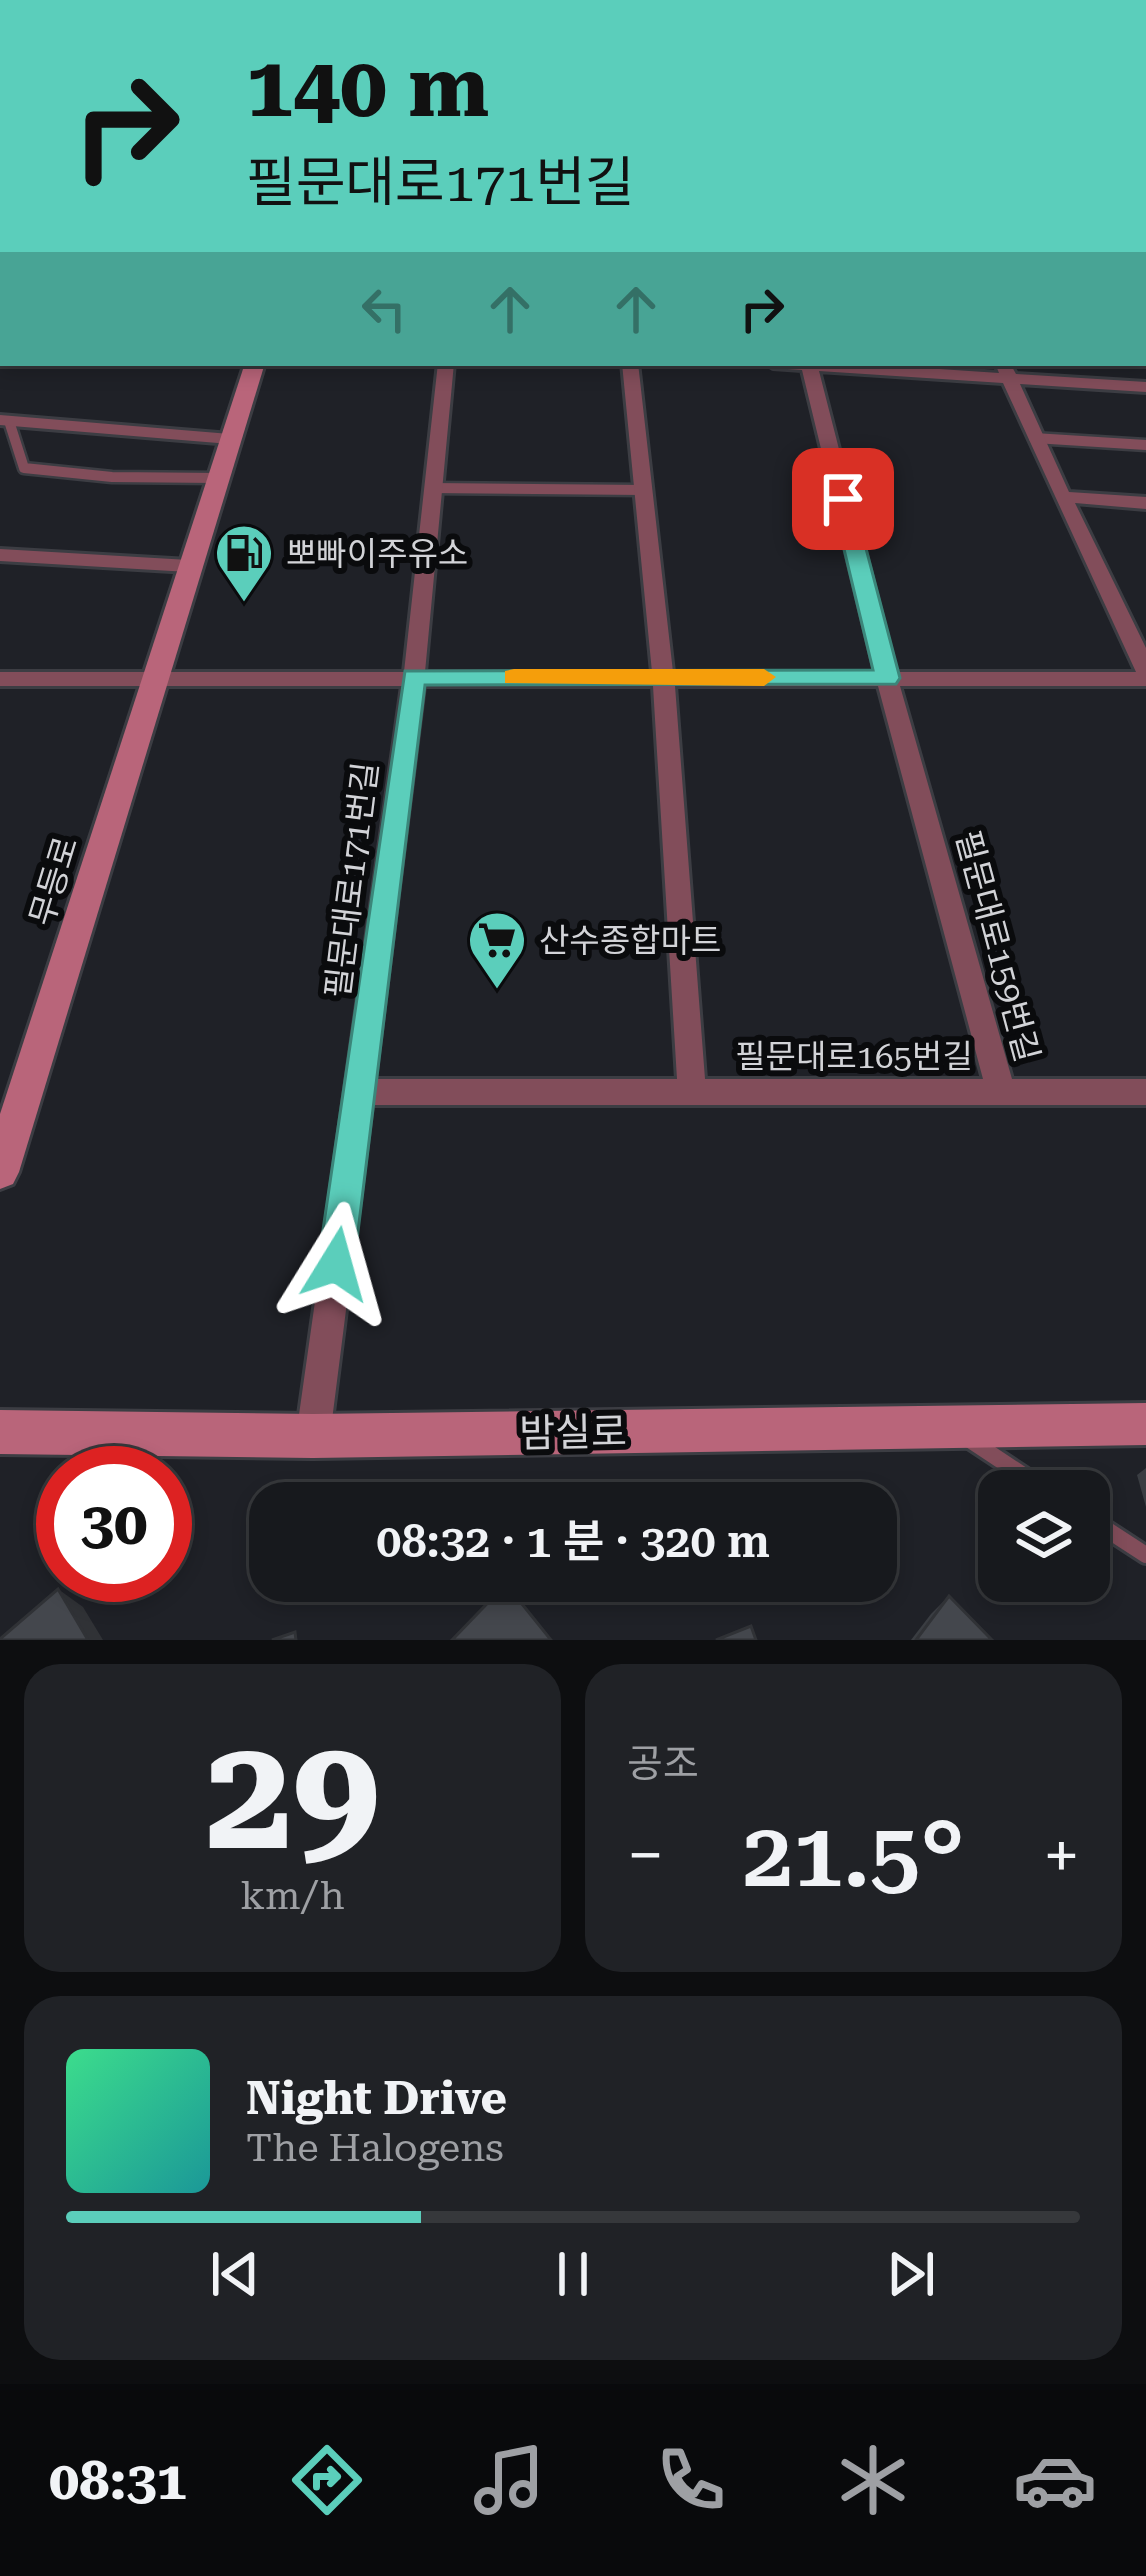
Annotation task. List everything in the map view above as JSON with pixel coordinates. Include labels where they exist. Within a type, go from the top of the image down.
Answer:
[{"type":"street","name":"무등로","points":[[0,1172],[254,366]]},
{"type":"street","name":"필문대로171번길","points":[[313,1436],[413,677],[446,366]]},
{"type":"street","name":"필문대로165번길","points":[[630,366],[662,677],[692,1092],[1001,1092]]},
{"type":"street","name":"필문대로159번길","points":[[809,366],[887,678],[1001,1092],[1146,1093]]},
{"type":"street","points":[[848,366],[1006,370],[1146,387]]},
{"type":"street","points":[[0,679],[1146,674],[1006,370]]},
{"type":"street","points":[[5,420],[230,439]]},
{"type":"street","points":[[1062,497],[1146,503]]},
{"type":"street","points":[[0,555],[189,566]]},
{"type":"street","points":[[359,1092],[692,1092]]},
{"type":"street","name":"밤실로","points":[[0,1432],[313,1436],[1146,1424]]},
{"type":"lane","points":[[5,420],[24,468],[112,477],[217,478]]},
{"type":"lane","points":[[1034,438],[1146,445]]},
{"type":"lane","points":[[431,488],[643,490]]},
{"type":"lane","points":[[949,1426],[1015,1470]]},
{"type":"lane","points":[[1110,1532],[1146,1555]]},
{"type":"building","points":[[949,1596],[992,1640],[916,1640]]},
{"type":"building","points":[[43,1602],[66,1602],[88,1640],[0,1640]]},
{"type":"building","points":[[489,1602],[520,1602],[551,1640],[452,1640]]},
{"type":"building","points":[[751,1626],[756,1640],[716,1640]]},
{"type":"building","points":[[295,1632],[296,1640],[272,1640]]},
{"type":"slow traffic","points":[[514,677],[764,677]]},
{"type":"place","name":"뽀빠이주유소","points":[[244,604]]},
{"type":"place","name":"산수종합마트","points":[[497,991]]},
{"type":"route","points":[[336,1264],[413,677],[887,678],[843,499]]}]
